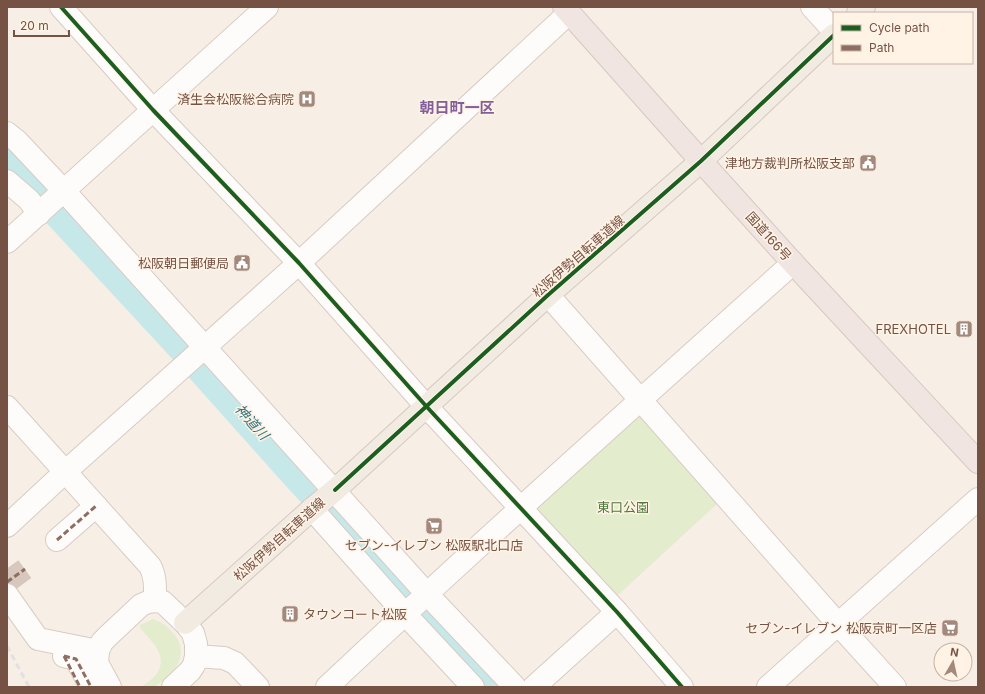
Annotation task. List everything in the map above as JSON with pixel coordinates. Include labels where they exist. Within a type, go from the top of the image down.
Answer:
[{"type":"highway","name":"国道166号","points":[[567,10],[793,263],[978,462]]},
{"type":"main road","name":"松阪伊勢自転車道線","points":[[185,623],[335,490],[548,295],[701,161],[833,36]]},
{"type":"street","points":[[62,7],[153,110],[298,263],[426,406],[617,612],[682,687]]},
{"type":"street","points":[[7,242],[266,7]]},
{"type":"street","points":[[812,7],[833,31]]},
{"type":"street","points":[[7,526],[298,263],[567,10]]},
{"type":"street","points":[[7,133],[17,141],[51,202],[202,349],[335,490],[428,594],[515,687]]},
{"type":"street","points":[[7,181],[29,200],[51,202]]},
{"type":"street","points":[[327,687],[640,400],[793,263]]},
{"type":"street","points":[[548,295],[895,687]]},
{"type":"street","points":[[7,407],[150,566],[154,577],[155,601]]},
{"type":"street","points":[[768,687],[978,499]]},
{"type":"street","points":[[57,540],[96,506]]},
{"type":"street","points":[[312,509],[405,614],[473,687]]},
{"type":"street","points":[[7,595],[38,640],[98,652]]},
{"type":"street","points":[[110,687],[97,663],[98,652],[102,642],[141,605],[155,601],[163,602],[185,623],[193,633],[196,644],[194,664],[190,671],[173,687]]},
{"type":"street","points":[[534,687],[617,612]]},
{"type":"street","points":[[80,687],[64,656],[76,659],[91,687]]},
{"type":"street","points":[[196,656],[224,658],[235,663],[258,687]]},
{"type":"green space","name":"東口公園","points":[[633,415],[646,416],[719,502],[617,596],[538,511],[539,499]]},
{"type":"green space","points":[[153,619],[166,626],[178,639],[181,652],[180,658],[178,664],[170,675],[159,684],[152,687],[141,687],[154,677],[159,670],[161,663],[155,645],[140,628],[140,625]]},
{"type":"waterway","name":"神道川","points":[[7,162],[58,211],[183,346],[291,467],[492,687]]},
{"type":"tunnel","points":[[7,582],[25,569]]},
{"type":"railway","points":[[7,646],[29,687]]},
{"type":"marked path","points":[[57,540],[96,506]]},
{"type":"marked path","points":[[7,582],[25,569]]},
{"type":"marked path","points":[[64,656],[76,659],[91,687]]},
{"type":"marked path","points":[[64,656],[80,687]]},
{"type":"cycle path","points":[[61,7],[153,110],[299,263],[426,406],[617,612],[682,687]]},
{"type":"cycle path","points":[[335,490],[548,295],[701,161],[833,36]]},
{"type":"place","name":"済生会松阪総合病院","points":[[307,99]]},
{"type":"place","name":"津地方裁判所松阪支部","points":[[868,163]]},
{"type":"place","name":"松阪朝日郵便局","points":[[242,263]]},
{"type":"place","name":"FREXHOTEL","points":[[964,329]]},
{"type":"place","name":"セブン-イレブン 松阪駅北口店","points":[[434,526]]},
{"type":"place","name":"タウンコート松阪","points":[[290,614]]},
{"type":"place","name":"セブン-イレブン 松阪京町一区店","points":[[950,628]]},
{"type":"district","name":"朝日町一区","points":[[457,108]]}]
